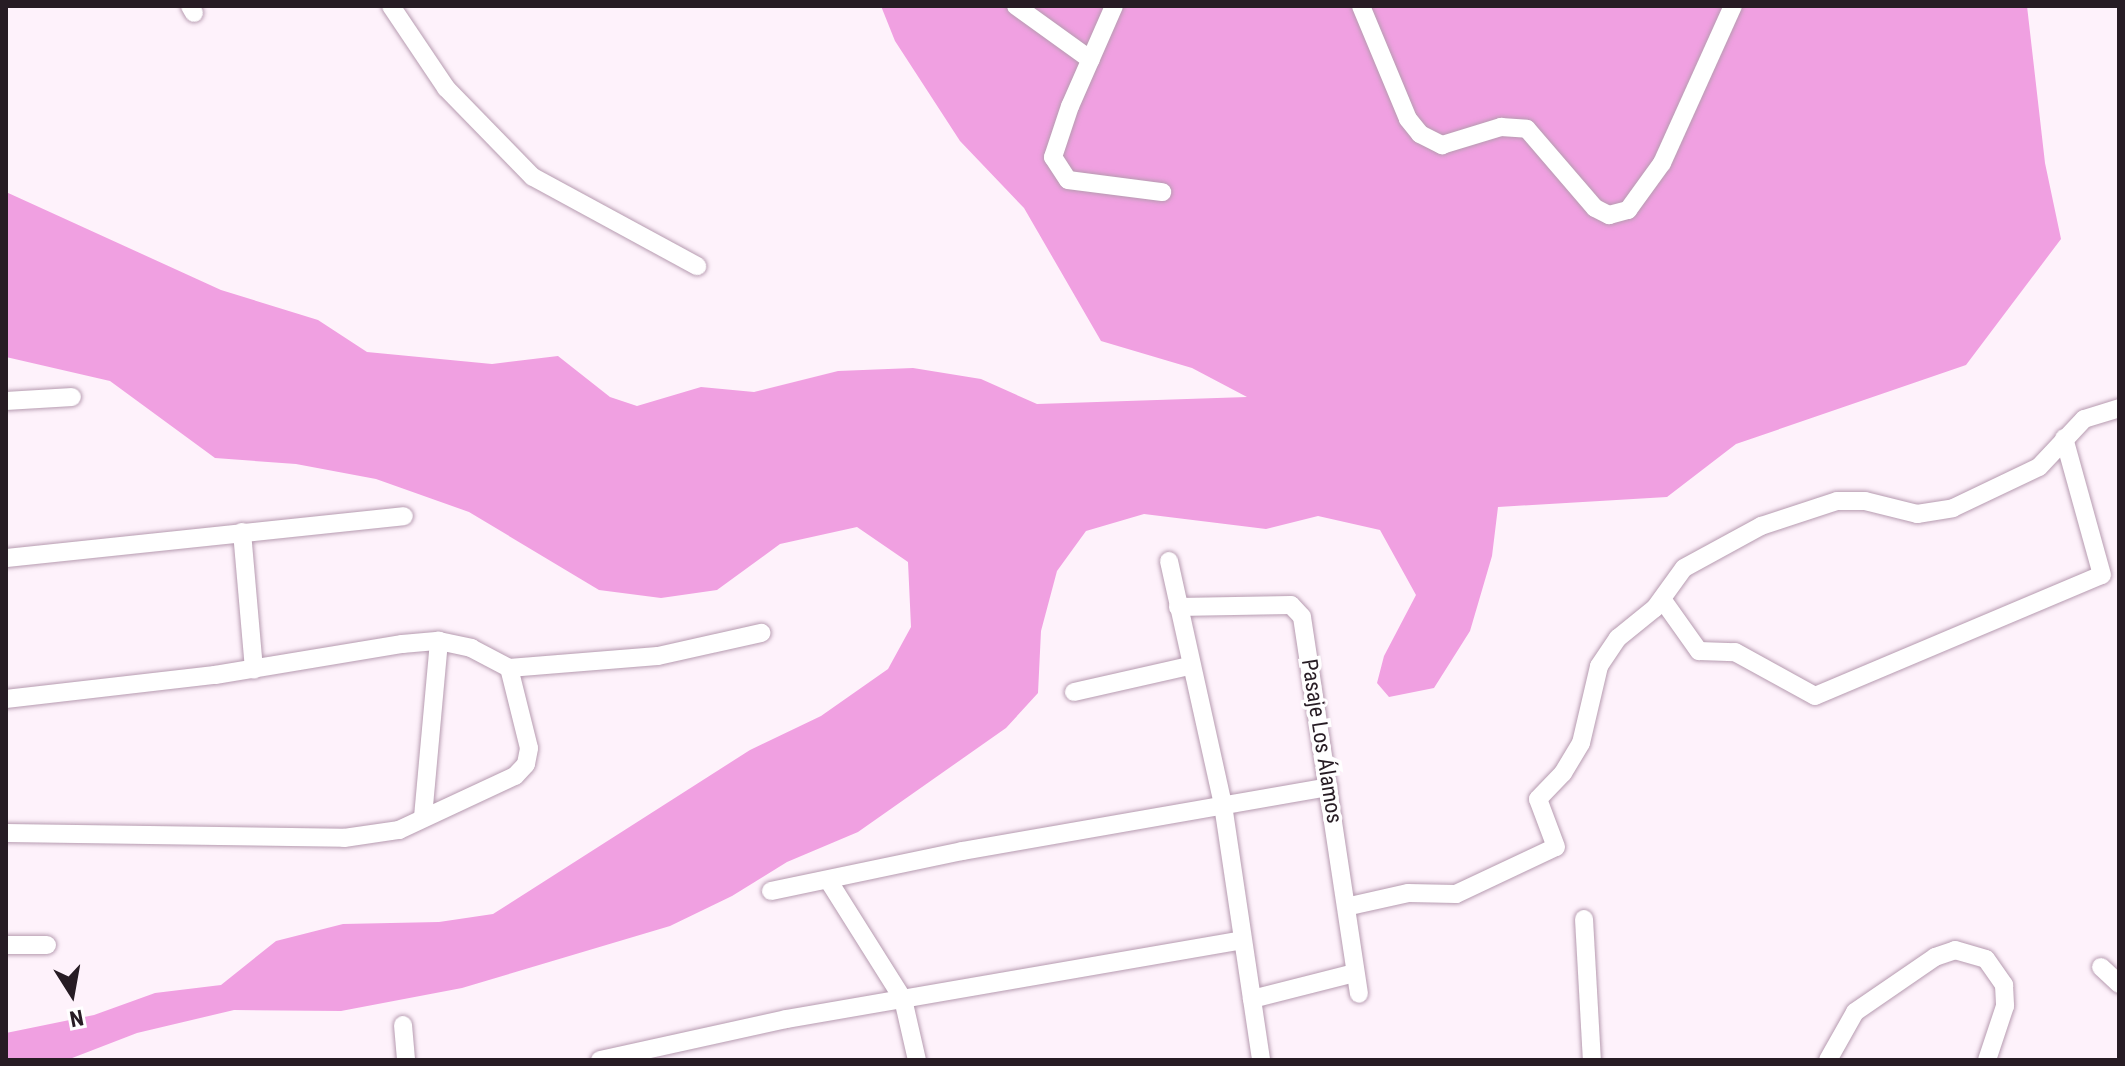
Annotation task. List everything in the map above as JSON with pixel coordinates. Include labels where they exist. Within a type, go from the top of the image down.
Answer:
[{"type":"street","points":[[391,6],[446,88],[533,177],[697,266]]},
{"type":"street","points":[[1016,6],[1091,60]]},
{"type":"street","points":[[1114,6],[1053,157],[1068,180],[1162,192]]},
{"type":"street","points":[[1361,6],[1408,119],[1420,134],[1442,145],[1510,125],[1527,129],[1595,208],[1616,215],[1628,210],[1662,163],[1733,6]]},
{"type":"street","points":[[6,401],[72,397]]},
{"type":"street","points":[[1350,906],[1408,893],[1456,894],[1556,847],[1538,799],[1563,773],[1581,743],[1605,655],[1662,599],[1684,568],[1761,526],[1837,501],[1865,501],[1917,514],[1953,508],[2039,467],[2064,438],[2096,413],[2119,408]]},
{"type":"street","points":[[1662,599],[1699,651],[1735,652],[1815,696],[2102,575],[2064,438]]},
{"type":"street","points":[[6,558],[404,516]]},
{"type":"street","points":[[242,532],[254,669]]},
{"type":"street","points":[[1169,561],[1189,666],[1223,805],[1261,1060]]},
{"type":"street","name":"Pasaje Los Álamos","points":[[1178,607],[1291,605],[1302,617],[1350,906],[1359,994]]},
{"type":"street","points":[[6,699],[254,669],[439,641],[471,648],[509,668],[658,656],[761,633]]},
{"type":"street","points":[[423,817],[439,641]]},
{"type":"street","points":[[1074,692],[1189,666]]},
{"type":"street","points":[[6,833],[344,838],[385,834],[515,776],[526,764],[529,748],[509,668]]},
{"type":"street","points":[[771,891],[830,883],[962,851],[1328,787]]},
{"type":"street","points":[[830,883],[903,999],[917,1060]]},
{"type":"street","points":[[1584,919],[1592,1060]]},
{"type":"street","points":[[600,1060],[903,999],[1242,940]]},
{"type":"street","points":[[6,945],[47,945]]},
{"type":"street","points":[[1828,1060],[1855,1012],[1935,957],[1955,950],[1986,959],[2004,985],[2005,1006],[1987,1060]]},
{"type":"street","points":[[2101,967],[2119,984]]},
{"type":"street","points":[[1252,999],[1355,973]]},
{"type":"street","points":[[403,1025],[406,1060]]},
{"type":"shaded area","points":[[881,6],[2027,6],[2045,163],[2061,239],[1966,365],[1736,444],[1667,497],[1498,507],[1492,556],[1470,631],[1434,688],[1389,697],[1377,683],[1384,656],[1416,595],[1380,530],[1318,516],[1266,529],[1144,514],[1086,531],[1057,571],[1041,631],[1038,693],[1006,728],[858,832],[787,862],[732,896],[670,926],[462,988],[341,1011],[234,1010],[137,1033],[67,1060],[6,1060],[6,1033],[94,1015],[155,993],[221,985],[276,941],[343,924],[439,922],[493,914],[750,750],[821,716],[888,669],[911,627],[908,562],[857,527],[780,544],[717,590],[661,598],[599,590],[469,512],[376,479],[296,464],[215,458],[110,381],[6,357],[6,192],[221,290],[318,320],[367,352],[492,364],[558,356],[610,397],[637,406],[701,387],[754,392],[838,371],[913,368],[981,379],[1037,404],[1247,397],[1192,368],[1101,341],[1024,208],[960,141],[895,41]]}]
